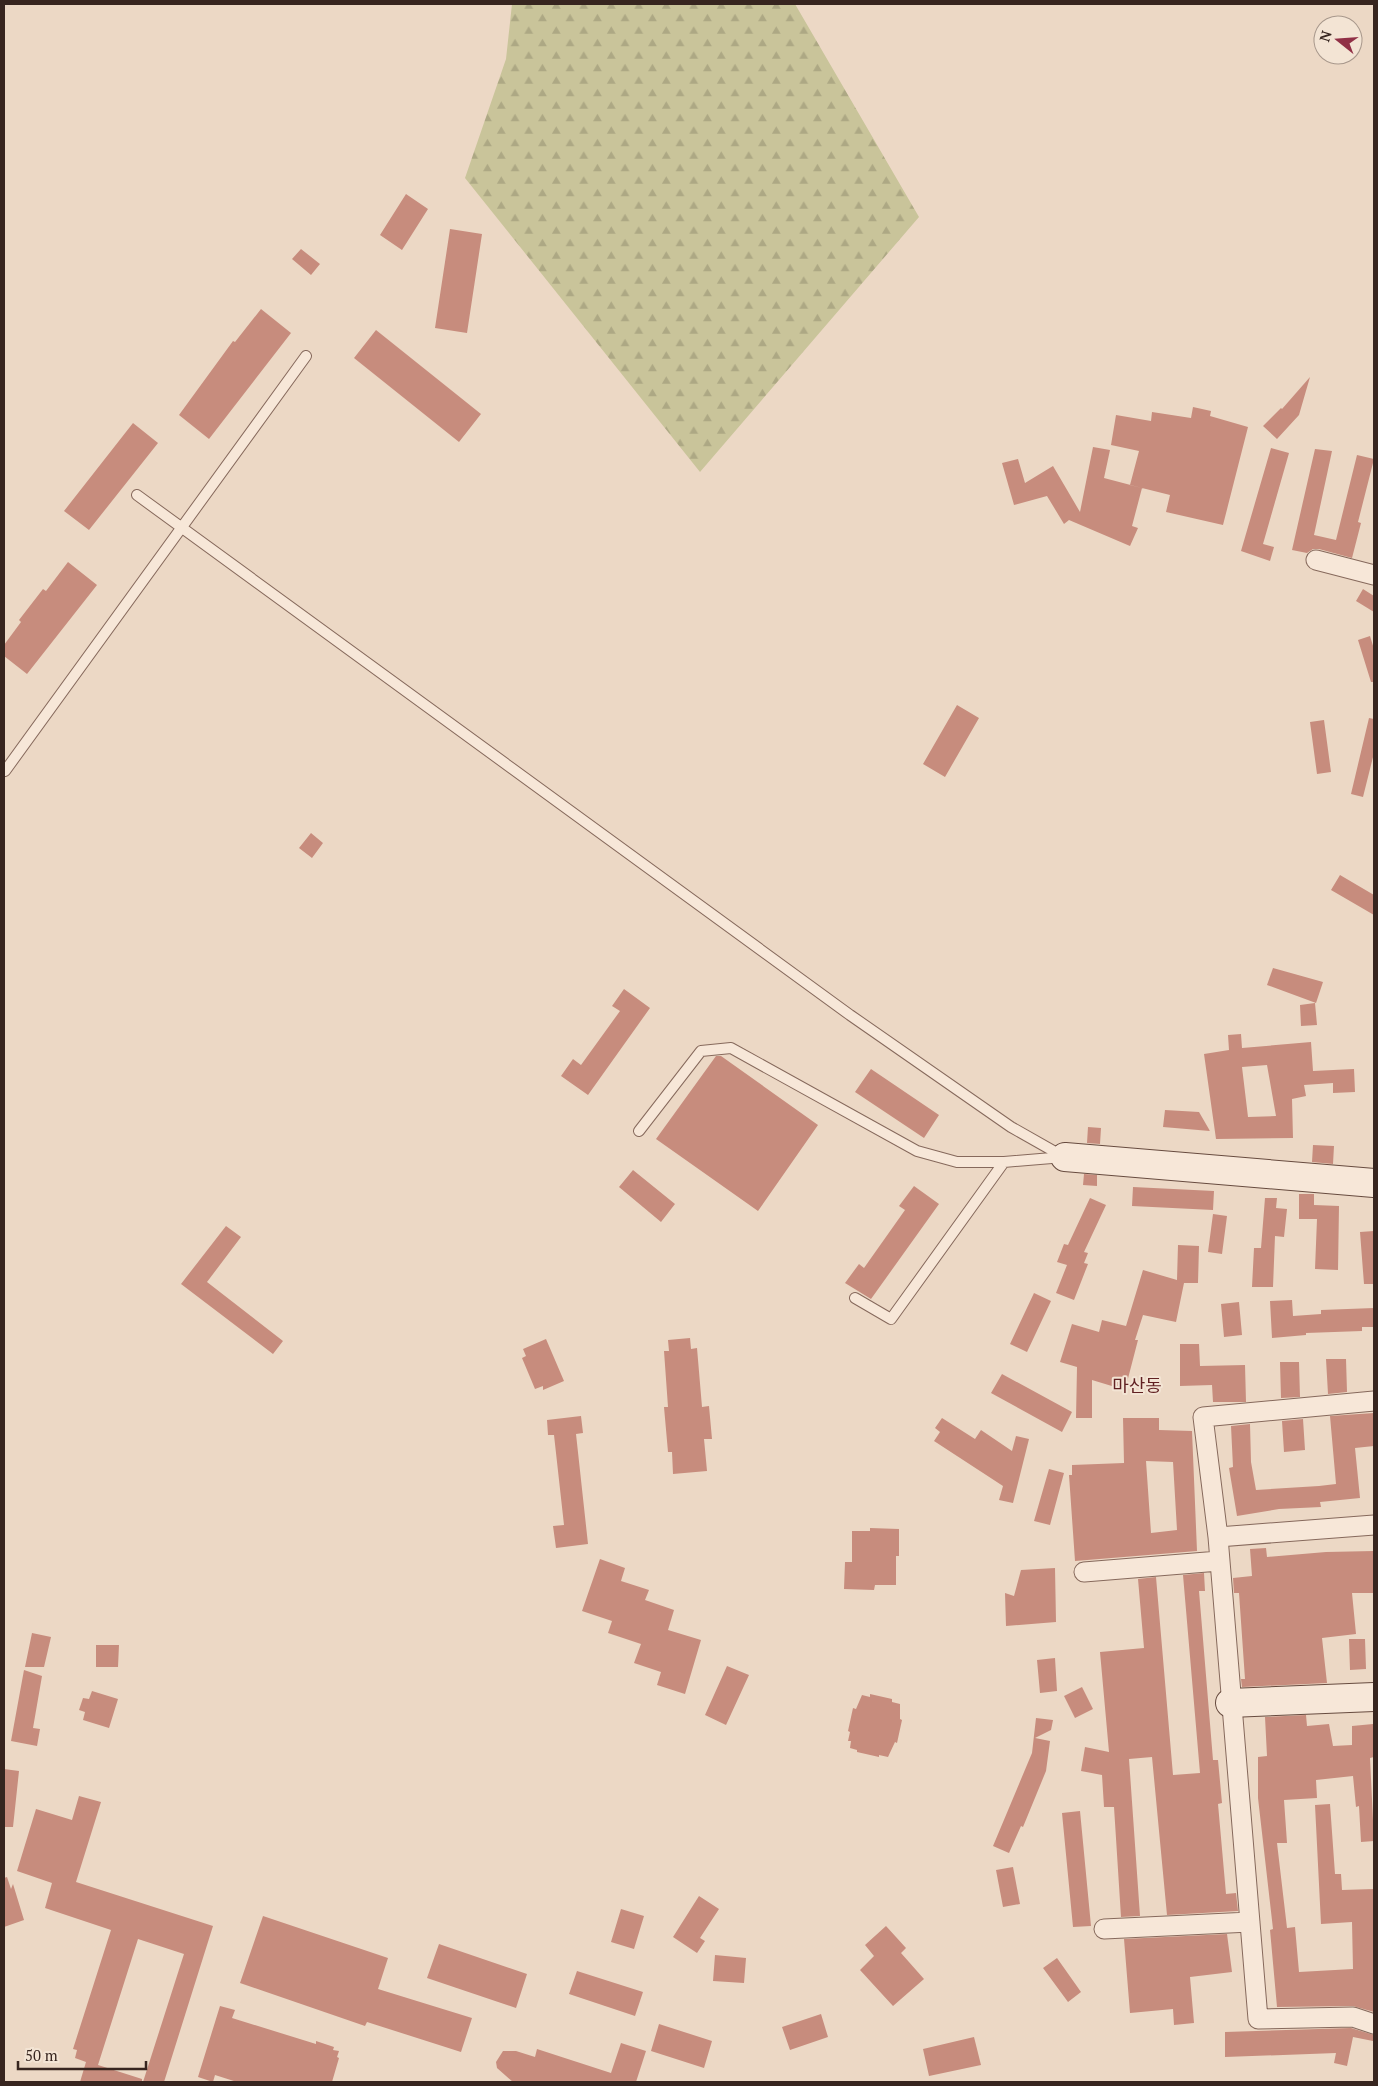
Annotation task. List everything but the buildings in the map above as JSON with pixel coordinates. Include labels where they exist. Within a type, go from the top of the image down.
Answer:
[{"type":"street","points":[[1316,560],[1374,575]]},
{"type":"street","points":[[1065,1157],[1374,1183]]},
{"type":"street","points":[[1374,1401],[1203,1417],[1218,1537],[1230,1703],[1258,2019],[1353,2017],[1374,2024]]},
{"type":"street","points":[[1218,1537],[1374,1525]]},
{"type":"street","points":[[1084,1572],[1219,1561]]},
{"type":"street","points":[[1230,1703],[1374,1697]]},
{"type":"street","points":[[1104,1929],[1250,1922]]},
{"type":"lane","points":[[5,771],[306,356]]},
{"type":"lane","points":[[137,495],[834,1004],[1011,1127],[1065,1157]]},
{"type":"lane","points":[[639,1131],[701,1051],[731,1048],[917,1151],[957,1162],[1004,1162],[1065,1157]]},
{"type":"lane","points":[[855,1298],[891,1319],[1004,1162]]},
{"type":"green space","points":[[512,4],[795,4],[919,217],[700,472],[465,178],[506,59]]},
{"type":"district","name":"마산동","points":[[1137,1386]]}]
